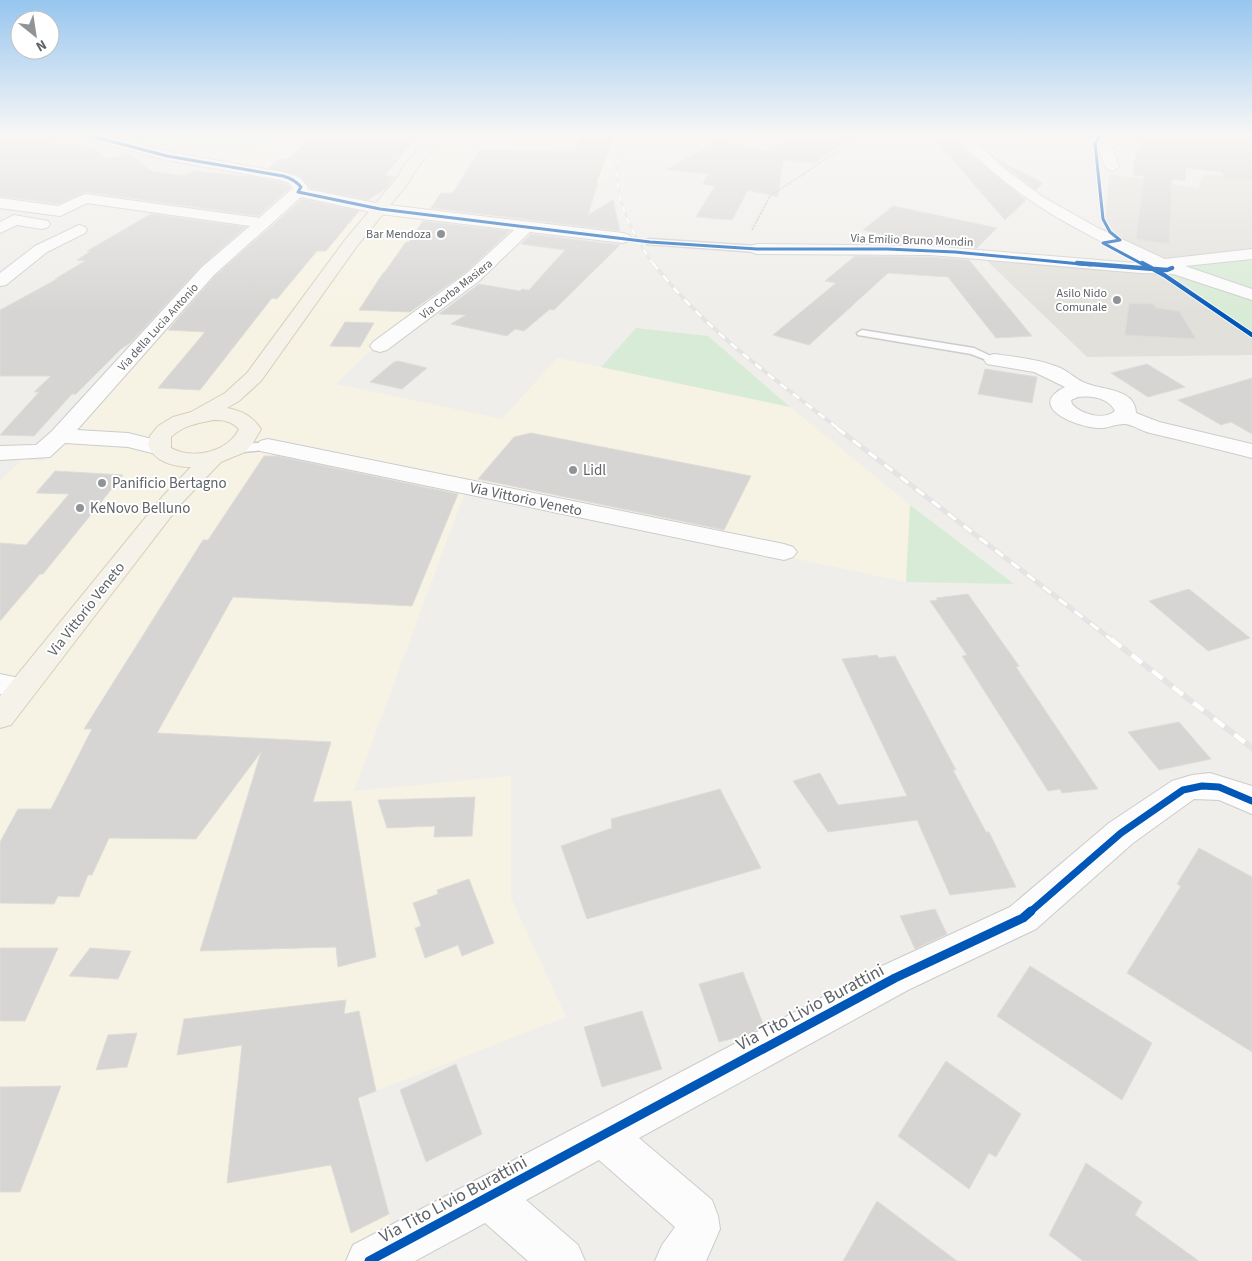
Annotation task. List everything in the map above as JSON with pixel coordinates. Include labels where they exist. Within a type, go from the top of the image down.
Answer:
[{"type":"main road","name":"Via Vittorio Veneto","points":[[199,416],[232,397],[254,377],[350,243],[391,195]]},
{"type":"main road","name":"Via Vittorio Veneto","points":[[0,717],[11,686],[171,501],[242,442],[254,377]]},
{"type":"main road","name":"Via Vittorio Veneto","points":[[226,414],[238,417],[242,442],[198,460],[165,445],[185,419],[226,414]]},
{"type":"main road","points":[[165,445],[173,473],[171,501]]},
{"type":"street","name":"Via della Lucia Antonio","points":[[0,453],[42,452],[60,436],[208,271],[295,195]]},
{"type":"street","points":[[312,195],[380,209],[623,238]]},
{"type":"street","points":[[1031,195],[1092,231],[1167,266],[1252,296]]},
{"type":"street","points":[[0,203],[60,211],[85,198],[262,223]]},
{"type":"street","points":[[0,228],[14,220],[78,230],[40,249],[0,281]]},
{"type":"street","name":"Via Corba Masiera","points":[[380,346],[473,278],[527,226]]},
{"type":"street","name":"Via Emilio Bruno Mondin","points":[[750,248],[887,249],[955,252],[1167,270],[1167,266],[1252,254]]},
{"type":"street","points":[[994,360],[1045,368],[1068,378],[1082,390]]},
{"type":"street","points":[[1082,390],[1113,397],[1124,407],[1126,412],[1117,420],[1098,422],[1076,417],[1062,407],[1059,402],[1065,393],[1082,390]]},
{"type":"street","points":[[1123,416],[1152,426],[1252,451]]},
{"type":"street","points":[[60,436],[128,440],[165,445]]},
{"type":"street","name":"Via Vittorio Veneto","points":[[242,442],[784,552]]},
{"type":"street","name":"Via Tito Livio Burattini","points":[[369,1261],[895,978],[1023,918],[1121,833],[1183,790],[1194,786],[1217,786],[1252,801]]},
{"type":"street","points":[[603,1135],[696,1216],[698,1222],[696,1234],[678,1261]]},
{"type":"street","name":"Via Tito Livio Burattini","points":[[489,1197],[562,1261]]},
{"type":"lane","name":"Via Emilio Bruno Mondin","points":[[650,242],[750,248]]},
{"type":"lane","points":[[862,333],[974,351],[994,360]]},
{"type":"path","points":[[750,248],[757,218],[772,195]]},
{"type":"shaded area","points":[[292,195],[316,195],[378,207],[388,195],[564,195],[578,204],[579,231],[525,225],[489,261],[372,349],[336,384],[502,419],[557,358],[790,407],[910,505],[906,582],[466,489],[354,791],[511,776],[511,898],[566,1017],[360,1097],[394,1237],[348,1261],[0,1261],[0,481],[22,460],[43,461],[212,270]]},
{"type":"shaded area","name":"Asilo Nido Comunale","points":[[1107,195],[1252,195],[1252,256],[1161,267],[1252,334],[1252,355],[1087,357],[983,257],[1159,266],[1104,237]]},
{"type":"green space","points":[[1252,258],[1252,334],[1161,266]]},
{"type":"green space","points":[[636,328],[708,336],[790,407],[601,367]]},
{"type":"green space","points":[[910,505],[1014,584],[906,582]]},
{"type":"building","points":[[0,195],[79,195],[59,204]]},
{"type":"building","points":[[106,195],[282,195],[258,216]]},
{"type":"building","points":[[343,195],[376,195],[368,200]]},
{"type":"building","points":[[440,195],[594,195],[588,215],[613,200],[620,231],[431,208]]},
{"type":"building","points":[[710,195],[745,195],[732,220],[696,217]]},
{"type":"building","points":[[983,195],[1020,195],[1026,200],[1005,220]]},
{"type":"building","points":[[1142,195],[1171,195],[1169,244],[1136,239]]},
{"type":"building","points":[[302,199],[359,211],[326,251],[317,251],[277,299],[272,298],[200,390],[158,388],[205,332],[168,330],[215,276]]},
{"type":"building","points":[[893,206],[997,228],[977,248],[930,244],[871,243],[882,234],[863,230]]},
{"type":"building","points":[[151,214],[246,227],[201,266],[130,343],[121,349],[76,394],[72,394],[34,436],[0,435],[39,392],[34,392],[51,376],[0,376],[0,310],[57,279],[55,279],[85,261],[77,260],[91,251],[87,251]]},
{"type":"building","points":[[423,221],[510,231],[466,272],[410,312],[359,310],[383,273],[406,242],[409,242]]},
{"type":"building","points":[[531,234],[620,245],[554,310],[550,309],[524,331],[515,329],[507,336],[451,324],[466,315],[439,314],[479,284],[520,291],[522,289],[529,290],[565,250],[521,244]]},
{"type":"building","points":[[855,256],[930,257],[969,260],[1032,336],[996,338],[948,277],[888,273],[809,345],[773,335],[836,283],[825,281]]},
{"type":"building","points":[[1129,303],[1153,304],[1156,308],[1179,311],[1196,339],[1125,335]]},
{"type":"building","points":[[345,322],[374,323],[360,347],[330,346]]},
{"type":"building","points":[[398,361],[427,368],[402,389],[370,382],[394,362]]},
{"type":"building","points":[[1147,364],[1185,387],[1148,397],[1111,373]]},
{"type":"building","points":[[985,369],[1037,377],[1032,403],[978,394]]},
{"type":"building","points":[[1252,378],[1252,434],[1231,422],[1221,425],[1178,400]]},
{"type":"building","points":[[531,433],[751,476],[724,530],[478,479],[514,437]]},
{"type":"building","points":[[264,456],[277,456],[458,494],[412,606],[233,597],[157,733],[331,742],[313,802],[351,801],[376,957],[338,967],[336,947],[200,951],[261,752],[196,839],[109,838],[92,875],[88,875],[79,897],[58,896],[54,904],[0,903],[0,842],[18,809],[51,809],[92,729],[84,729],[203,540],[208,540]]},
{"type":"building","points":[[55,471],[123,475],[43,574],[40,574],[0,621],[0,543],[26,545],[69,494],[36,493]]},
{"type":"building","points":[[1189,589],[1250,638],[1208,651],[1149,601]]},
{"type":"building","points":[[968,594],[1019,666],[1016,667],[1098,789],[1062,793],[1060,789],[1048,791],[962,656],[967,655],[930,601],[938,600],[936,598]]},
{"type":"building","points":[[877,655],[879,658],[895,656],[956,770],[953,770],[986,832],[989,832],[1016,887],[950,895],[917,820],[828,832],[793,781],[820,773],[838,805],[907,796],[842,659]]},
{"type":"building","points":[[1179,722],[1211,759],[1159,770],[1128,732]]},
{"type":"building","points":[[720,789],[761,868],[587,919],[561,846],[612,828],[611,819]]},
{"type":"building","points":[[475,797],[472,836],[434,837],[435,826],[387,828],[378,800]]},
{"type":"building","points":[[1199,848],[1252,877],[1252,1052],[1127,973],[1181,886],[1177,884]]},
{"type":"building","points":[[469,879],[494,943],[462,956],[458,945],[425,958],[415,928],[421,926],[413,903],[438,894],[437,890]]},
{"type":"building","points":[[935,909],[947,934],[915,949],[900,916]]},
{"type":"building","points":[[0,948],[58,948],[25,1021],[0,1021]]},
{"type":"building","points":[[90,948],[131,951],[118,979],[69,976]]},
{"type":"building","points":[[1030,966],[1152,1043],[1122,1100],[997,1016]]},
{"type":"building","points":[[743,972],[764,1026],[750,1034],[719,1042],[699,984]]},
{"type":"building","points":[[346,1000],[344,1014],[359,1011],[376,1091],[358,1098],[389,1214],[351,1233],[331,1165],[227,1183],[242,1045],[177,1055],[184,1019]]},
{"type":"building","points":[[642,1011],[662,1069],[602,1087],[584,1027]]},
{"type":"building","points":[[137,1033],[127,1067],[96,1070],[108,1035]]},
{"type":"building","points":[[946,1061],[1021,1114],[996,1157],[989,1153],[969,1189],[898,1136]]},
{"type":"building","points":[[456,1064],[482,1134],[426,1162],[400,1090]]},
{"type":"building","points":[[61,1086],[20,1192],[0,1192],[0,1087]]},
{"type":"building","points":[[1086,1163],[1142,1202],[1135,1215],[1199,1261],[1083,1261],[1049,1235]]},
{"type":"building","points":[[877,1201],[957,1261],[843,1261]]},
{"type":"railway","points":[[620,195],[627,219],[654,265]]},
{"type":"railway","points":[[653,263],[673,287],[717,332],[839,429]]},
{"type":"railway","points":[[837,428],[1112,640]]},
{"type":"railway","points":[[1111,639],[1252,748]]},
{"type":"cycle path","points":[[312,195],[380,209],[650,242],[757,249],[887,249],[955,252],[1106,266],[1167,270],[1172,268]]},
{"type":"cycle path","points":[[1100,195],[1103,219],[1110,232],[1120,240],[1103,243],[1164,275],[1252,335]]},
{"type":"cycle path","points":[[369,1261],[895,978],[1023,918],[1121,833],[1183,790],[1202,786],[1219,787],[1252,801]]},
{"type":"place","name":"Bar Mendoza","points":[[441,234]]},
{"type":"place","name":"Asilo Nido Comunale","points":[[1117,300]]},
{"type":"place","name":"Lidl","points":[[573,470]]},
{"type":"place","name":"Panificio Bertagno","points":[[102,483]]},
{"type":"place","name":"KeNovo Belluno","points":[[80,508]]}]
